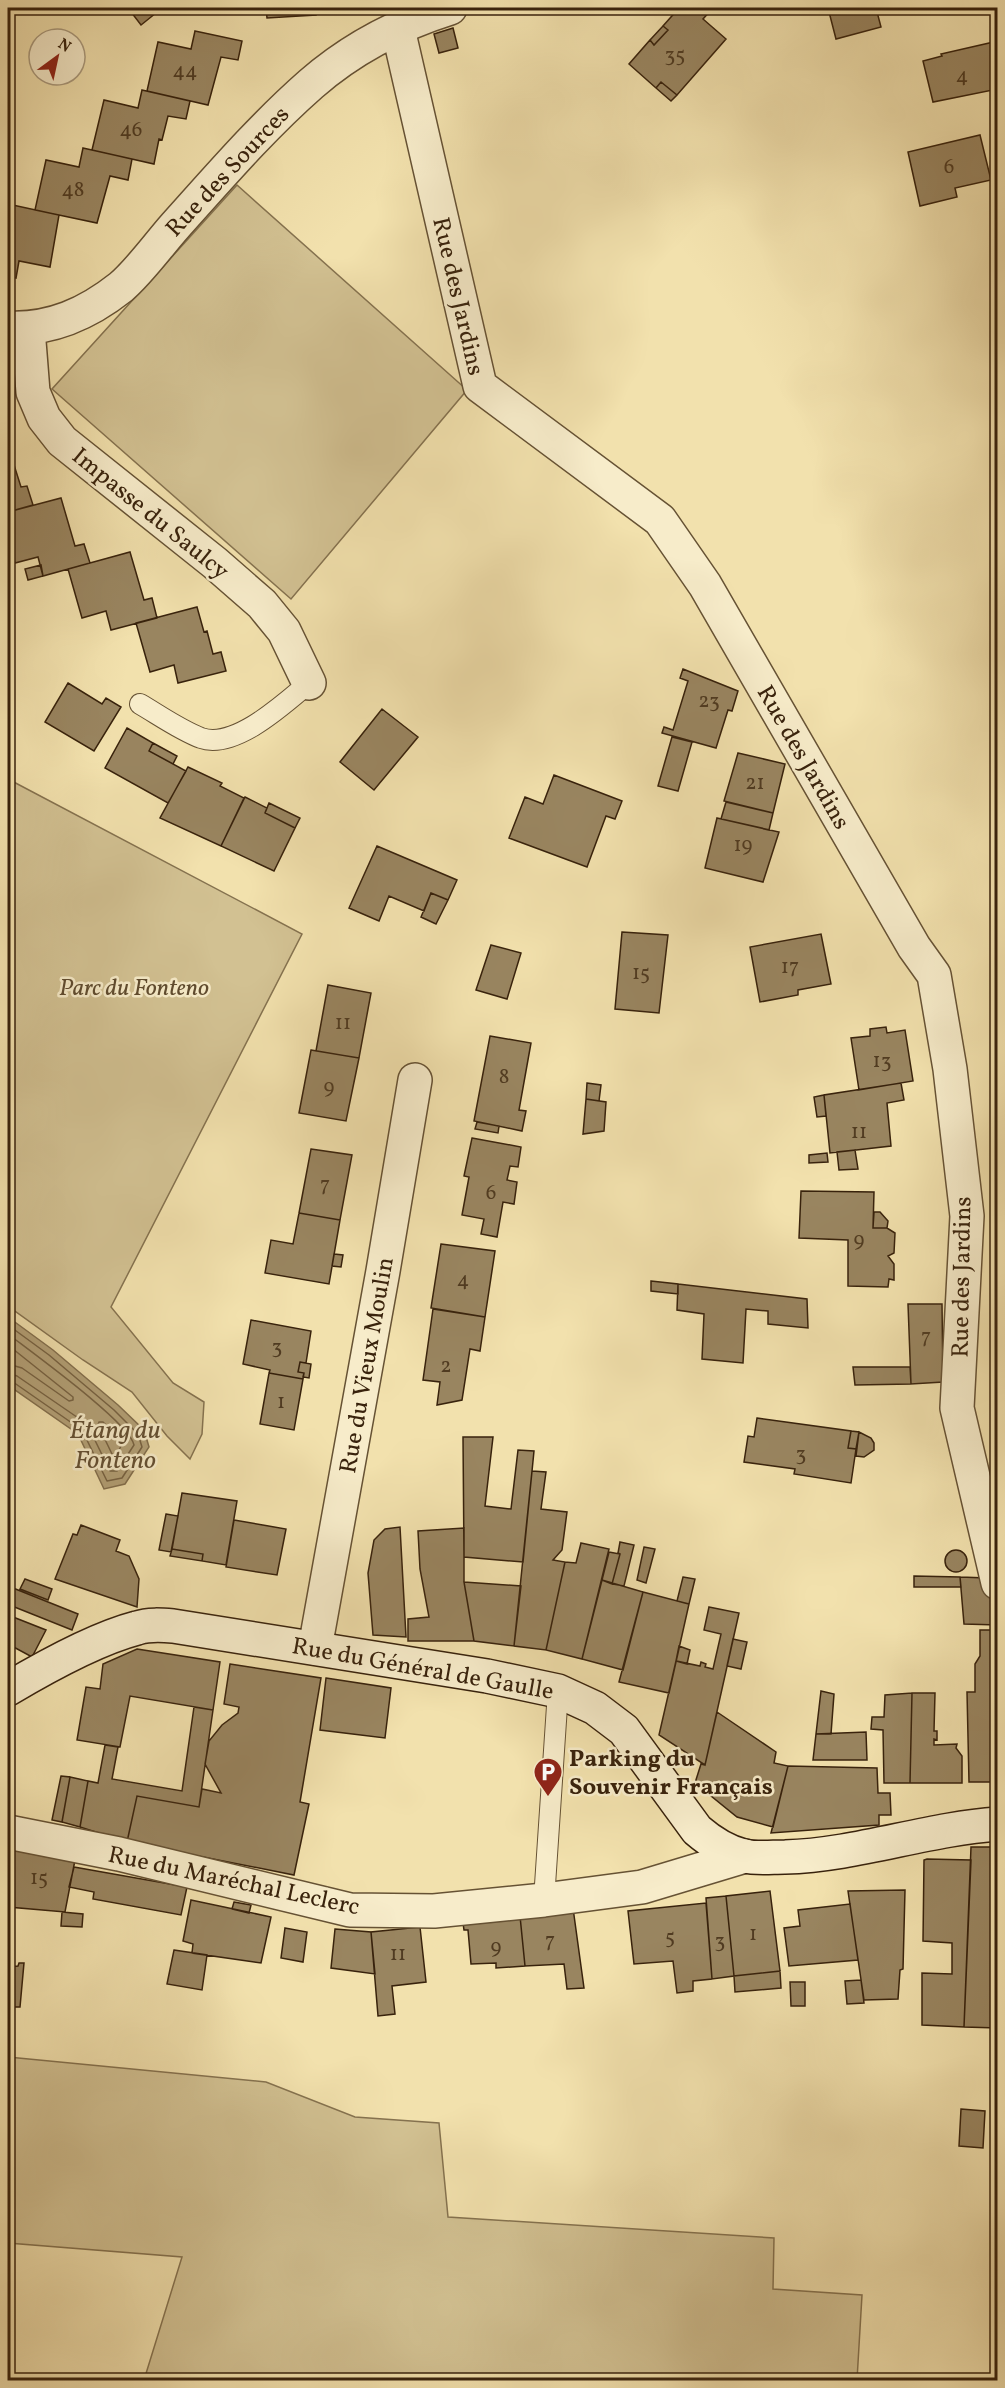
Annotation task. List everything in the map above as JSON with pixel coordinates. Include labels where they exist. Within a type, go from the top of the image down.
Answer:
[{"type":"street","name":"Rue des Sources","points":[[18,328],[49,326],[76,315],[121,286],[240,152],[311,84],[359,46],[450,8]]},
{"type":"street","name":"Rue des Jardins","points":[[398,29],[480,386],[660,520],[705,585],[914,947],[934,975],[950,1069],[967,1216],[957,1407],[998,1583]]},
{"type":"street","name":"Impasse du Saulcy","points":[[18,328],[33,392],[44,418],[62,441],[215,563],[262,604],[284,631],[309,683]]},
{"type":"street","name":"Rue du Vieux Moulin","points":[[315,1648],[415,1080]]},
{"type":"street","name":"Rue du Général de Gaulle","points":[[8,1689],[61,1660],[103,1641],[147,1626],[173,1626],[487,1676],[558,1691],[595,1708],[624,1730],[697,1830],[721,1848],[745,1856],[816,1856],[968,1826],[998,1824]]},
{"type":"street","name":"Rue du Maréchal Leclerc","points":[[8,1832],[119,1854],[351,1910],[434,1911],[642,1887],[745,1856]]},
{"type":"lane","points":[[140,704],[201,738],[223,739],[244,730],[276,711],[309,683]]},
{"type":"lane","points":[[544,1900],[558,1691]]},
{"type":"green space","points":[[237,185],[467,390],[291,599],[52,389]]},
{"type":"green space","name":"Parc du Fonteno","points":[[8,779],[302,934],[111,1307],[173,1383],[204,1402],[202,1434],[190,1459],[167,1436],[132,1392],[8,1306]]},
{"type":"green space","points":[[8,2057],[266,2082],[355,2117],[439,2123],[448,2217],[774,2238],[773,2289],[862,2295],[857,2380],[144,2380],[182,2257],[8,2243]]},
{"type":"water","name":"Étang du Fonteno","points":[[8,1317],[53,1350],[144,1430],[149,1447],[125,1484],[104,1489],[78,1434],[8,1385]]},
{"type":"building","points":[[128,8],[152,8],[156,13],[141,25]]},
{"type":"building","points":[[266,8],[315,8],[316,15],[267,18]]},
{"type":"building","points":[[679,8],[713,8],[703,19],[726,39],[677,95],[661,82],[656,88],[629,64],[650,40],[654,45],[668,30],[663,26]]},
{"type":"building","points":[[828,8],[876,8],[881,27],[836,39]]},
{"type":"building","points":[[663,26],[668,30],[654,45],[650,40]]},
{"type":"building","points":[[453,28],[458,48],[439,53],[434,34]]},
{"type":"building","points":[[195,31],[242,41],[238,60],[221,57],[208,105],[147,91],[158,42],[191,49]]},
{"type":"building","points":[[998,41],[998,89],[933,102],[923,61],[942,56],[941,54]]},
{"type":"building","points":[[661,82],[677,95],[671,101],[656,88]]},
{"type":"building","points":[[142,90],[190,101],[186,119],[168,116],[162,140],[159,139],[154,164],[92,150],[104,100],[138,108]]},
{"type":"building","points":[[980,135],[991,180],[955,188],[957,197],[920,206],[908,152]]},
{"type":"building","points":[[83,148],[132,159],[128,180],[110,176],[97,223],[35,210],[46,160],[79,167]]},
{"type":"building","points":[[8,204],[59,215],[50,267],[19,261],[16,278],[8,276]]},
{"type":"building","points":[[8,446],[21,487],[27,486],[33,505],[8,512]]},
{"type":"building","points":[[61,498],[75,546],[84,544],[90,563],[43,576],[38,557],[15,563],[8,539],[8,512]]},
{"type":"building","points":[[130,552],[144,600],[152,598],[157,618],[111,630],[106,611],[82,618],[68,569]]},
{"type":"building","points":[[41,565],[43,576],[28,580],[25,569]]},
{"type":"building","points":[[197,607],[213,654],[221,652],[226,671],[178,683],[174,665],[150,672],[136,623]]},
{"type":"building","points":[[683,669],[738,691],[732,711],[728,710],[716,748],[662,733],[664,727],[673,730],[688,681],[680,678]]},
{"type":"building","points":[[68,683],[102,704],[106,698],[121,707],[94,751],[45,722]]},
{"type":"building","points":[[382,709],[418,737],[374,790],[340,762]]},
{"type":"building","points":[[127,728],[153,743],[149,751],[186,771],[168,803],[105,768]]},
{"type":"building","points":[[672,737],[692,742],[678,791],[658,786]]},
{"type":"building","points":[[153,743],[177,756],[173,764],[149,751]]},
{"type":"building","points":[[738,753],[785,764],[773,813],[724,801]]},
{"type":"building","points":[[188,767],[222,783],[220,786],[244,798],[221,846],[160,818]]},
{"type":"building","points":[[554,775],[622,801],[615,819],[606,816],[587,867],[509,838],[525,797],[543,804]]},
{"type":"building","points":[[245,797],[267,808],[265,813],[295,828],[274,871],[221,846]]},
{"type":"building","points":[[726,802],[773,813],[769,830],[721,819]]},
{"type":"building","points":[[269,803],[300,818],[295,828],[265,813]]},
{"type":"building","points":[[717,818],[779,832],[763,882],[705,868]]},
{"type":"building","points":[[377,846],[457,880],[448,900],[431,893],[424,911],[389,896],[379,921],[349,908]]},
{"type":"building","points":[[431,893],[448,900],[436,924],[421,917]]},
{"type":"building","points":[[622,932],[668,935],[659,1013],[615,1009]]},
{"type":"building","points":[[821,934],[831,984],[798,990],[798,995],[760,1002],[750,947]]},
{"type":"building","points":[[491,945],[521,953],[507,999],[476,990]]},
{"type":"building","points":[[328,985],[371,993],[359,1058],[316,1051]]},
{"type":"building","points":[[886,1027],[887,1033],[905,1030],[913,1081],[859,1090],[851,1038],[870,1036],[870,1029]]},
{"type":"building","points":[[490,1036],[531,1043],[519,1110],[526,1111],[522,1131],[474,1121]]},
{"type":"building","points":[[311,1050],[359,1058],[346,1121],[299,1113]]},
{"type":"building","points":[[587,1083],[601,1085],[599,1101],[586,1099]]},
{"type":"building","points":[[901,1083],[904,1100],[887,1103],[891,1146],[830,1153],[824,1095]]},
{"type":"building","points":[[824,1095],[826,1116],[817,1117],[814,1097]]},
{"type":"building","points":[[586,1099],[606,1102],[604,1131],[583,1134]]},
{"type":"building","points":[[477,1122],[499,1126],[498,1133],[475,1129]]},
{"type":"building","points":[[472,1138],[521,1147],[518,1167],[510,1166],[507,1180],[517,1182],[514,1204],[503,1202],[497,1237],[481,1234],[484,1219],[462,1215],[469,1177],[464,1176]]},
{"type":"building","points":[[311,1149],[352,1155],[340,1220],[299,1213]]},
{"type":"building","points":[[855,1150],[858,1169],[839,1170],[837,1152]]},
{"type":"building","points":[[827,1153],[828,1162],[809,1163],[809,1155]]},
{"type":"building","points":[[801,1191],[874,1192],[873,1228],[887,1228],[895,1233],[894,1253],[888,1256],[894,1264],[894,1280],[889,1279],[888,1287],[848,1286],[848,1240],[799,1238]]},
{"type":"building","points":[[874,1212],[880,1212],[888,1221],[887,1228],[873,1228]]},
{"type":"building","points":[[299,1213],[340,1220],[329,1284],[265,1273],[271,1240],[293,1244]]},
{"type":"building","points":[[441,1244],[495,1251],[485,1317],[431,1308]]},
{"type":"building","points":[[334,1254],[343,1255],[341,1267],[332,1266]]},
{"type":"building","points":[[651,1281],[678,1284],[678,1294],[651,1291]]},
{"type":"building","points":[[678,1284],[807,1299],[808,1328],[768,1324],[768,1311],[746,1309],[743,1363],[702,1359],[704,1314],[677,1310]]},
{"type":"building","points":[[908,1304],[942,1304],[943,1382],[911,1384]]},
{"type":"building","points":[[433,1309],[485,1317],[480,1351],[470,1349],[462,1400],[437,1405],[440,1382],[423,1380]]},
{"type":"building","points":[[251,1320],[311,1331],[306,1363],[300,1362],[298,1372],[304,1373],[303,1379],[269,1373],[270,1370],[243,1364]]},
{"type":"building","points":[[300,1362],[311,1364],[309,1378],[303,1377],[304,1373],[298,1372]]},
{"type":"building","points":[[853,1367],[910,1367],[911,1384],[855,1385]]},
{"type":"building","points":[[269,1373],[303,1379],[294,1430],[260,1424]]},
{"type":"building","points":[[757,1418],[851,1431],[848,1448],[856,1449],[851,1483],[794,1474],[795,1469],[744,1462],[748,1436],[754,1437]]},
{"type":"building","points":[[851,1431],[859,1432],[856,1449],[848,1448]]},
{"type":"building","points":[[859,1432],[871,1438],[874,1443],[874,1450],[864,1457],[856,1456]]},
{"type":"building","points":[[463,1437],[493,1437],[485,1506],[511,1509],[518,1450],[534,1451],[523,1562],[464,1557]]},
{"type":"building","points":[[532,1471],[546,1472],[541,1509],[567,1512],[562,1550],[553,1560],[565,1562],[546,1650],[514,1646]]},
{"type":"building","points":[[182,1493],[237,1501],[226,1565],[202,1561],[203,1554],[172,1549]]},
{"type":"building","points":[[166,1514],[178,1516],[171,1552],[159,1550]]},
{"type":"building","points":[[234,1520],[286,1529],[277,1575],[226,1567]]},
{"type":"building","points":[[81,1525],[120,1540],[116,1551],[129,1556],[139,1579],[137,1607],[55,1579],[73,1534],[77,1535]]},
{"type":"building","points":[[400,1527],[406,1637],[373,1635],[368,1573],[374,1540],[385,1529]]},
{"type":"building","points":[[464,1528],[464,1582],[474,1641],[408,1641],[408,1619],[429,1617],[420,1569],[418,1531]]},
{"type":"building","points":[[620,1542],[634,1545],[624,1586],[612,1584],[620,1554],[618,1553]]},
{"type":"building","points":[[581,1543],[609,1549],[582,1659],[546,1650],[565,1562],[576,1563]]},
{"type":"building","points":[[644,1547],[655,1549],[646,1583],[637,1580]]},
{"type":"building","points":[[172,1549],[203,1554],[202,1561],[170,1556]]},
{"type":"building","points":[[956,1550],[964,1553],[967,1561],[964,1569],[956,1572],[948,1569],[945,1561],[948,1553]]},
{"type":"building","points":[[609,1552],[620,1554],[612,1584],[602,1580]]},
{"type":"building","points":[[914,1576],[960,1577],[961,1587],[914,1587]]},
{"type":"building","points":[[683,1577],[695,1579],[689,1604],[677,1601]]},
{"type":"building","points":[[960,1577],[987,1578],[998,1605],[998,1625],[964,1624]]},
{"type":"building","points":[[25,1579],[52,1589],[48,1600],[20,1589]]},
{"type":"building","points":[[602,1580],[643,1592],[623,1670],[582,1659]]},
{"type":"building","points":[[464,1582],[521,1586],[514,1646],[474,1641]]},
{"type":"building","points":[[8,1586],[78,1614],[72,1630],[12,1606],[8,1615]]},
{"type":"building","points":[[643,1592],[689,1604],[669,1693],[619,1682]]},
{"type":"building","points":[[709,1607],[739,1613],[705,1765],[659,1735],[676,1661],[700,1666],[701,1662],[706,1664],[705,1667],[713,1669],[721,1634],[704,1630]]},
{"type":"building","points":[[8,1615],[46,1630],[32,1657],[8,1644]]},
{"type":"building","points":[[980,1630],[998,1630],[998,1782],[969,1782],[967,1692],[975,1692],[975,1664],[980,1656]]},
{"type":"building","points":[[733,1639],[747,1642],[741,1669],[727,1666]]},
{"type":"building","points":[[679,1646],[690,1650],[687,1664],[676,1661]]},
{"type":"building","points":[[137,1649],[220,1662],[213,1710],[130,1696],[120,1747],[77,1740],[86,1687],[100,1689],[103,1664]]},
{"type":"building","points":[[230,1664],[321,1678],[300,1802],[309,1804],[294,1875],[127,1842],[137,1796],[199,1807],[202,1789],[221,1793],[205,1764],[209,1741],[222,1725],[238,1713],[239,1707],[224,1704]]},
{"type":"building","points":[[326,1678],[391,1688],[385,1738],[320,1730]]},
{"type":"building","points":[[821,1691],[834,1694],[831,1734],[816,1734]]},
{"type":"building","points":[[912,1693],[910,1783],[884,1783],[883,1730],[871,1729],[872,1717],[884,1717],[885,1695]]},
{"type":"building","points":[[912,1693],[935,1693],[934,1731],[937,1731],[937,1740],[934,1739],[934,1745],[957,1744],[956,1748],[962,1756],[962,1783],[910,1783]]},
{"type":"building","points":[[194,1707],[213,1710],[199,1807],[137,1796],[127,1842],[80,1827],[88,1781],[98,1783],[105,1745],[118,1747],[112,1779],[182,1791]]},
{"type":"building","points":[[717,1712],[776,1752],[774,1763],[788,1766],[773,1827],[737,1817],[695,1783],[701,1764],[705,1765]]},
{"type":"building","points":[[866,1732],[867,1760],[813,1760],[816,1734]]},
{"type":"building","points":[[788,1766],[877,1768],[878,1793],[890,1793],[891,1815],[879,1815],[879,1825],[771,1833]]},
{"type":"building","points":[[61,1776],[70,1777],[62,1822],[52,1820]]},
{"type":"building","points":[[70,1777],[88,1781],[80,1827],[62,1822]]},
{"type":"building","points":[[8,1847],[75,1860],[65,1912],[8,1907]]},
{"type":"building","points":[[971,1847],[998,1847],[998,2028],[964,2027]]},
{"type":"building","points":[[924,1860],[971,1860],[964,2027],[922,2025],[922,1973],[952,1974],[952,1943],[923,1941]]},
{"type":"building","points":[[74,1867],[187,1887],[181,1915],[93,1899],[94,1892],[69,1887]]},
{"type":"building","points":[[905,1890],[903,1969],[900,1970],[898,1999],[864,2000],[848,1891]]},
{"type":"building","points":[[770,1891],[780,1971],[734,1976],[726,1896]]},
{"type":"building","points":[[726,1896],[734,1976],[712,1979],[706,1898]]},
{"type":"building","points":[[191,1900],[271,1917],[261,1963],[192,1953],[193,1944],[183,1941]]},
{"type":"building","points":[[234,1902],[251,1905],[249,1913],[232,1909]]},
{"type":"building","points":[[706,1903],[712,1979],[693,1981],[693,1991],[677,1993],[673,1961],[634,1964],[628,1911]]},
{"type":"building","points":[[850,1904],[858,1960],[789,1966],[784,1928],[800,1926],[798,1910]]},
{"type":"building","points":[[573,1908],[584,1988],[567,1989],[564,1964],[525,1966],[520,1916]]},
{"type":"building","points":[[62,1912],[83,1914],[82,1927],[61,1926]]},
{"type":"building","points":[[520,1916],[525,1966],[496,1968],[496,1963],[471,1964],[468,1930],[464,1930],[463,1923]]},
{"type":"building","points":[[420,1927],[426,1982],[392,1986],[395,2014],[378,2016],[371,1932]]},
{"type":"building","points":[[285,1928],[307,1932],[303,1962],[281,1958]]},
{"type":"building","points":[[335,1929],[371,1932],[375,1974],[331,1968]]},
{"type":"building","points":[[174,1950],[207,1955],[202,1990],[167,1984]]},
{"type":"building","points":[[19,1963],[24,1963],[20,2007],[8,2007],[8,1967],[18,1966]]},
{"type":"building","points":[[780,1971],[781,1988],[735,1992],[734,1976]]},
{"type":"building","points":[[861,1980],[864,2003],[847,2004],[845,1981]]},
{"type":"building","points":[[790,1982],[805,1982],[805,2006],[791,2006]]},
{"type":"building","points":[[961,2109],[985,2111],[983,2148],[959,2146]]},
{"type":"place","name":"Parking du Souvenir Français","points":[[548,1798]]}]
